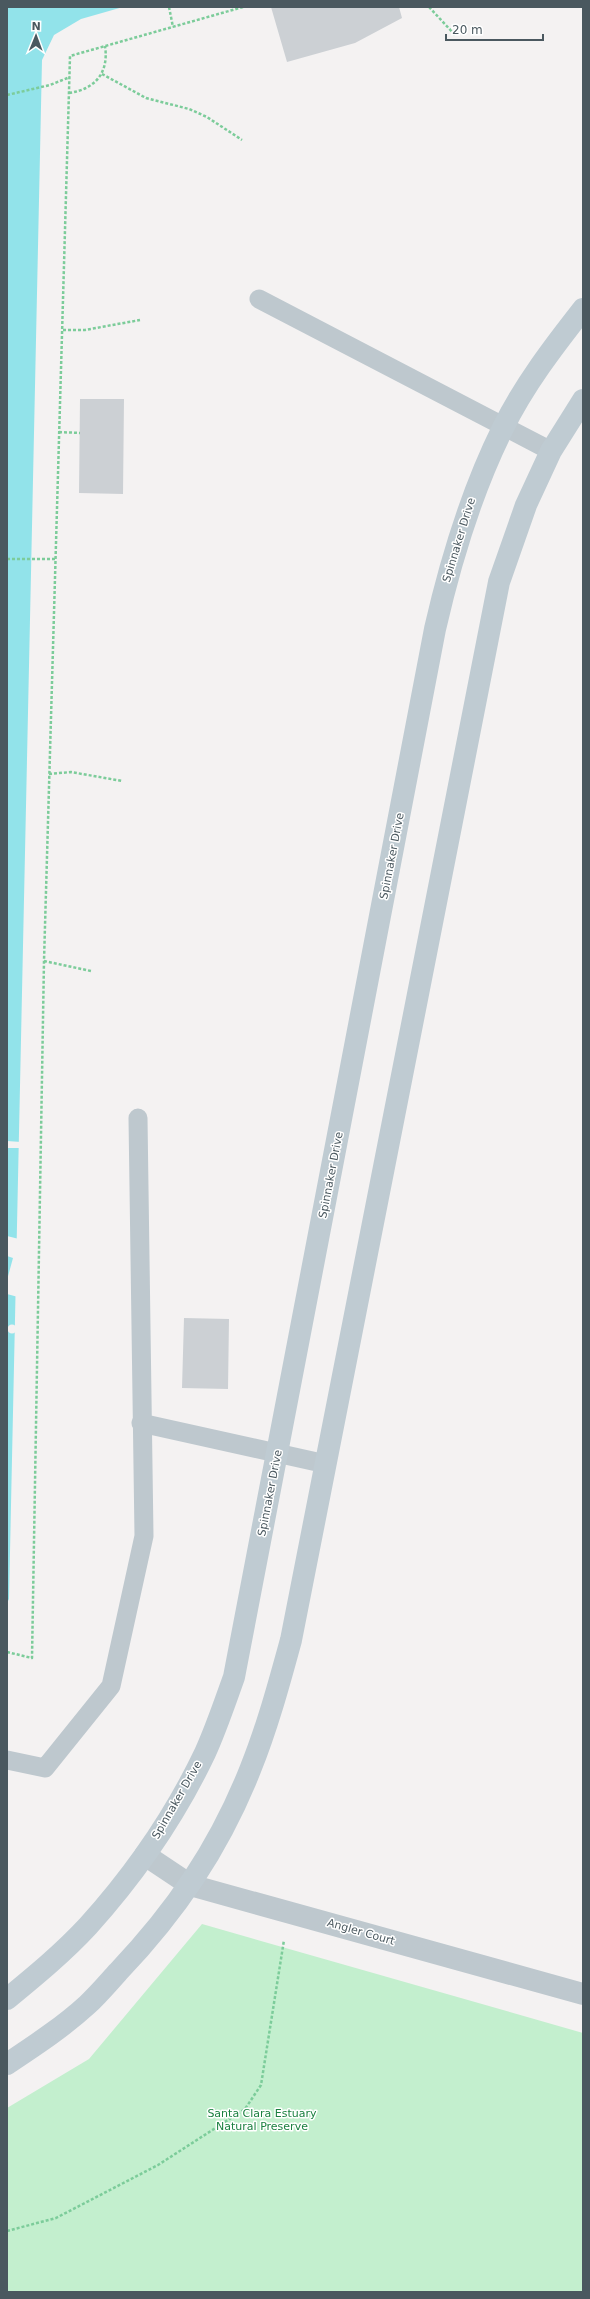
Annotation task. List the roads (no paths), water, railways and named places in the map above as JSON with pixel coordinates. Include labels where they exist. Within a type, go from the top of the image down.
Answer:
[{"type":"street","name":"Spinnaker Drive","points":[[7,1999],[50,1963],[88,1926],[145,1855],[177,1805],[205,1753],[234,1677],[278,1454],[435,629],[449,567],[475,488],[503,426],[546,356],[583,310]]},
{"type":"street","points":[[7,2064],[38,2044],[87,2004],[165,1921],[190,1885],[222,1831],[250,1770],[276,1694],[291,1640],[486,639],[499,582],[526,504],[551,451],[583,400]]},
{"type":"street","name":"Angler Court","points":[[145,1855],[190,1885],[583,1994]]},
{"type":"lane","points":[[259,299],[551,451]]},
{"type":"lane","points":[[7,1760],[45,1768],[111,1686],[144,1536],[141,1422],[138,1118]]},
{"type":"lane","points":[[141,1422],[326,1464]]},
{"type":"water","points":[[7,7],[123,7],[81,19],[54,35],[42,60],[9,1599],[7,1603]]},
{"type":"park label","name":"Santa Clara Estuary Natural Preserve","points":[[262,2119]]}]
